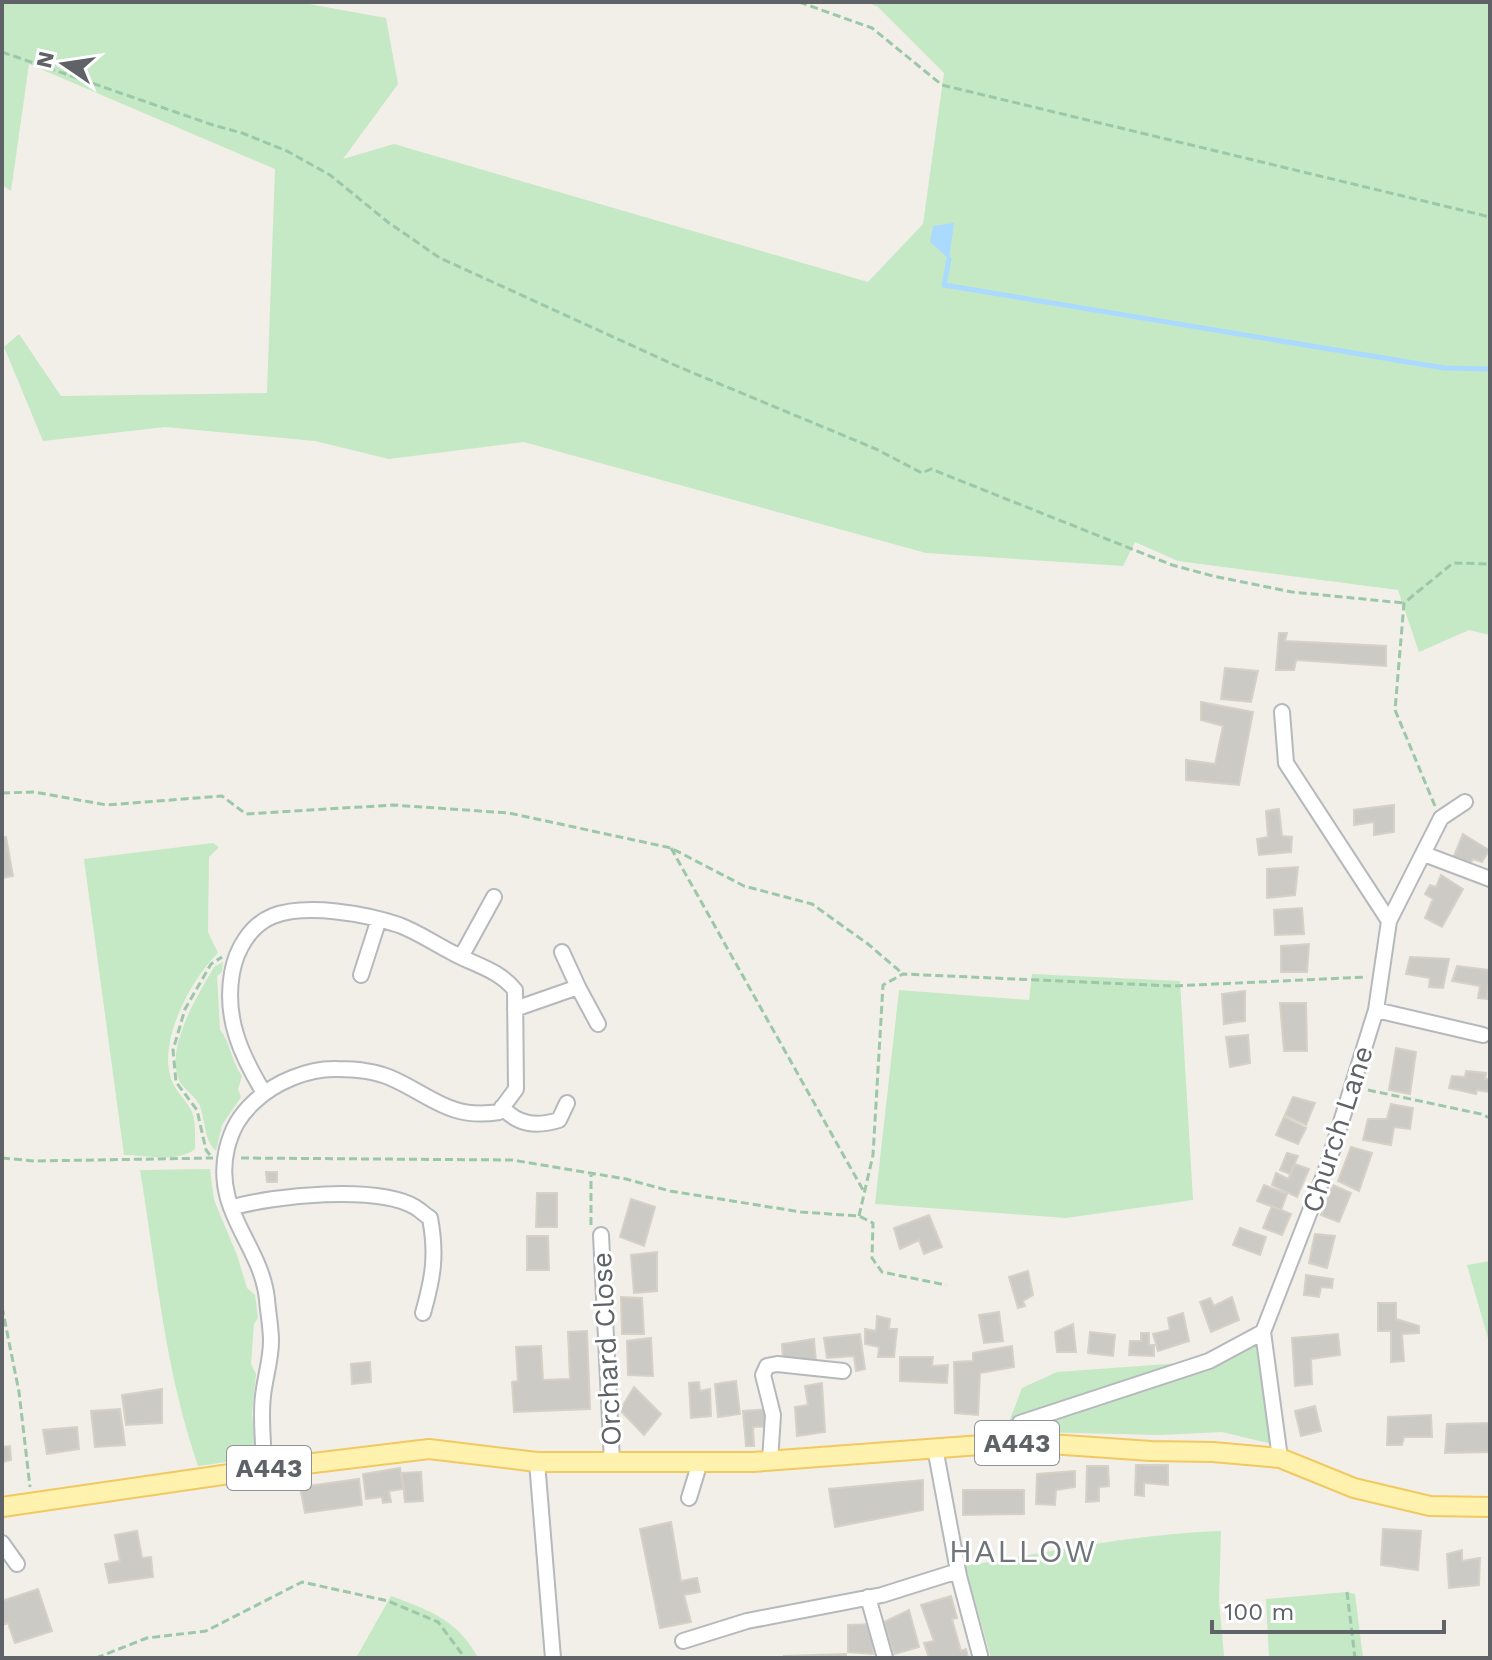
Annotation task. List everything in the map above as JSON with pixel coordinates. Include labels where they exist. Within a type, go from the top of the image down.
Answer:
[{"type":"main road","name":"A443","points":[[2,1507],[429,1449],[537,1462],[697,1462],[770,1461],[1021,1442],[1280,1458],[1354,1488],[1384,1496],[1430,1506],[1490,1507]]},
{"type":"street","points":[[1282,712],[1286,763],[1389,921]]},
{"type":"street","points":[[1441,818],[1465,802]]},
{"type":"street","name":"Church Lane","points":[[1280,1458],[1263,1332],[1326,1170],[1376,1010],[1389,921],[1441,818]]},
{"type":"street","points":[[1424,854],[1490,879]]},
{"type":"street","points":[[461,957],[494,897]]},
{"type":"street","points":[[264,1093],[242,1057],[235,1034],[230,984],[236,956],[244,939],[271,916],[314,911],[379,919],[403,927],[507,979],[515,990],[516,1089],[499,1112],[481,1115],[460,1113],[438,1105],[389,1077],[359,1070],[332,1069],[305,1073],[264,1093],[241,1114],[231,1132],[219,1158],[225,1191],[266,1293],[271,1341],[263,1397],[264,1469]]},
{"type":"street","points":[[361,975],[379,919]]},
{"type":"street","points":[[562,952],[598,1024]]},
{"type":"street","points":[[515,1009],[578,987]]},
{"type":"street","points":[[1376,1010],[1483,1035]]},
{"type":"street","points":[[502,1107],[513,1118],[534,1124],[559,1120],[567,1103]]},
{"type":"street","points":[[231,1208],[255,1200],[317,1194],[389,1199],[414,1206],[430,1218],[436,1247],[432,1283],[423,1313]]},
{"type":"street","name":"Orchard Close","points":[[601,1235],[612,1462]]},
{"type":"street","points":[[1021,1442],[1020,1423],[1209,1361],[1263,1332]]},
{"type":"street","points":[[770,1461],[773,1415],[763,1375],[767,1366],[777,1364],[843,1371]]},
{"type":"street","points":[[935,1448],[958,1571],[980,1655]]},
{"type":"street","points":[[537,1462],[553,1658]]},
{"type":"street","points":[[689,1498],[697,1462]]},
{"type":"street","points":[[2,1543],[17,1564]]},
{"type":"street","points":[[683,1641],[747,1621],[868,1597],[958,1571]]},
{"type":"street","points":[[868,1597],[885,1658]]},
{"type":"path","points":[[799,2],[872,28],[942,85],[1490,217]]},
{"type":"path","points":[[2,52],[287,151],[330,175],[389,223],[440,258],[679,367],[876,449],[922,473],[931,469],[1172,565],[1292,592],[1404,603],[1453,563],[1490,564]]},
{"type":"path","points":[[1404,603],[1395,710],[1441,818]]},
{"type":"path","points":[[2,793],[34,792],[107,805],[222,796],[246,814],[393,805],[509,813],[671,848],[744,886],[812,904],[868,944],[903,974]]},
{"type":"path","points":[[671,848],[864,1192]]},
{"type":"path","points":[[219,1158],[206,1150],[197,1110],[176,1082],[173,1050],[185,1009],[211,964],[219,957],[236,956]]},
{"type":"path","points":[[859,1216],[873,1155],[883,985],[903,974],[1173,986],[1381,977]]},
{"type":"path","points":[[1352,1087],[1490,1118]]},
{"type":"path","points":[[2,1158],[35,1161],[219,1158],[512,1160],[591,1173],[684,1194],[801,1212],[859,1216],[873,1223],[872,1258],[882,1272],[946,1285]]},
{"type":"path","points":[[591,1173],[591,1230],[601,1235]]},
{"type":"path","points":[[2,1307],[19,1392],[32,1502]]},
{"type":"path","points":[[96,1658],[147,1638],[206,1631],[302,1582],[388,1601],[438,1622],[465,1658]]},
{"type":"path","points":[[1347,1592],[1355,1658]]},
{"type":"green space","points":[[2,2],[298,2],[386,18],[398,84],[343,159],[394,144],[868,282],[923,224],[944,73],[878,7],[867,2],[1490,2],[1490,635],[1469,630],[1419,652],[1398,590],[1178,561],[1135,542],[1123,566],[926,553],[524,442],[389,459],[315,441],[165,427],[43,441],[4,347],[19,334],[61,396],[267,393],[275,169],[29,64],[11,191],[2,185]]},
{"type":"green space","points":[[213,843],[219,847],[209,857],[208,932],[218,953],[198,977],[180,1009],[168,1060],[172,1080],[192,1112],[195,1149],[171,1157],[124,1155],[84,859]]},
{"type":"green space","points":[[223,962],[222,972],[217,976],[220,1030],[242,1076],[238,1089],[241,1097],[222,1125],[216,1151],[209,1141],[199,1104],[179,1080],[176,1052],[192,1006],[214,967]]},
{"type":"green space","points":[[1032,974],[1180,981],[1193,1200],[1066,1218],[875,1204],[899,990],[1029,1000]]},
{"type":"green space","points":[[210,1169],[214,1200],[247,1288],[255,1295],[258,1318],[254,1324],[251,1364],[256,1374],[252,1413],[255,1443],[249,1456],[241,1460],[198,1466],[169,1356],[140,1170]]},
{"type":"green space","points":[[1490,1261],[1490,1345],[1467,1265]]},
{"type":"green space","points":[[1263,1332],[1272,1444],[1222,1432],[1161,1435],[1038,1432],[1009,1422],[1022,1388],[1057,1372],[1209,1361]]},
{"type":"green space","points":[[1221,1531],[1219,1601],[1224,1656],[1266,1658],[991,1658],[965,1566],[1124,1540]]},
{"type":"green space","points":[[1347,1592],[1355,1594],[1363,1658],[1269,1658],[1266,1599]]},
{"type":"green space","points":[[391,1596],[452,1625],[478,1658],[356,1658]]},
{"type":"water","points":[[954,223],[949,259],[930,242],[933,226]]},
{"type":"building","points":[[1279,633],[1287,633],[1285,641],[1386,646],[1386,666],[1296,660],[1294,670],[1276,670]]},
{"type":"building","points":[[1225,668],[1258,671],[1251,702],[1221,699]]},
{"type":"building","points":[[1201,702],[1253,712],[1239,785],[1186,780],[1186,760],[1215,764],[1223,726],[1201,720]]},
{"type":"building","points":[[1394,805],[1394,832],[1374,835],[1374,822],[1354,825],[1354,810]]},
{"type":"building","points":[[1279,809],[1282,836],[1292,837],[1291,852],[1259,855],[1257,839],[1268,837],[1266,811]]},
{"type":"building","points":[[1463,834],[1489,850],[1482,862],[1473,859],[1469,866],[1453,858]]},
{"type":"building","points":[[6,837],[13,876],[2,878],[2,838]]},
{"type":"building","points":[[1298,867],[1295,895],[1267,898],[1267,869]]},
{"type":"building","points":[[1441,875],[1463,889],[1442,927],[1425,918],[1433,899],[1425,894],[1430,885],[1436,887]]},
{"type":"building","points":[[1302,908],[1304,934],[1275,935],[1274,910]]},
{"type":"building","points":[[1309,944],[1307,972],[1281,972],[1281,946]]},
{"type":"building","points":[[1410,957],[1449,959],[1443,988],[1429,987],[1430,978],[1406,974]]},
{"type":"building","points":[[1457,966],[1490,970],[1487,999],[1478,998],[1480,986],[1452,981]]},
{"type":"building","points":[[1245,991],[1245,1021],[1224,1024],[1222,994]]},
{"type":"building","points":[[1280,1003],[1306,1003],[1307,1051],[1284,1051]]},
{"type":"building","points":[[1248,1035],[1250,1063],[1230,1067],[1226,1037]]},
{"type":"building","points":[[1396,1048],[1416,1052],[1410,1094],[1389,1090]]},
{"type":"building","points":[[1466,1071],[1486,1073],[1485,1079],[1490,1079],[1490,1092],[1477,1090],[1476,1094],[1449,1088],[1452,1076],[1465,1077]]},
{"type":"building","points":[[1293,1097],[1315,1103],[1306,1125],[1285,1115]]},
{"type":"building","points":[[1391,1104],[1413,1108],[1410,1129],[1394,1127],[1391,1145],[1363,1140],[1368,1119],[1387,1119]]},
{"type":"building","points":[[1284,1117],[1306,1128],[1298,1144],[1276,1135]]},
{"type":"building","points":[[1351,1147],[1372,1153],[1359,1191],[1338,1181]]},
{"type":"building","points":[[1287,1153],[1298,1156],[1290,1174],[1280,1170]]},
{"type":"building","points":[[1295,1164],[1309,1169],[1297,1197],[1272,1185],[1276,1173],[1288,1179]]},
{"type":"building","points":[[266,1172],[277,1172],[277,1182],[267,1182]]},
{"type":"building","points":[[1264,1185],[1287,1194],[1281,1210],[1257,1201]]},
{"type":"building","points":[[1333,1185],[1351,1193],[1339,1222],[1321,1215]]},
{"type":"building","points":[[537,1193],[557,1193],[557,1227],[536,1227]]},
{"type":"building","points":[[631,1199],[655,1207],[644,1246],[620,1237]]},
{"type":"building","points":[[1272,1206],[1291,1214],[1282,1235],[1263,1228]]},
{"type":"building","points":[[929,1215],[942,1247],[924,1254],[919,1240],[900,1249],[894,1228]]},
{"type":"building","points":[[1240,1228],[1266,1237],[1260,1255],[1233,1245]]},
{"type":"building","points":[[1315,1234],[1335,1236],[1327,1268],[1309,1263]]},
{"type":"building","points":[[527,1236],[548,1236],[549,1270],[527,1270]]},
{"type":"building","points":[[657,1252],[657,1291],[634,1293],[631,1255]]},
{"type":"building","points":[[1028,1271],[1033,1295],[1023,1301],[1025,1306],[1018,1308],[1009,1277]]},
{"type":"building","points":[[1306,1275],[1333,1279],[1332,1288],[1321,1287],[1319,1297],[1304,1295]]},
{"type":"building","points":[[621,1297],[642,1298],[644,1334],[622,1334]]},
{"type":"building","points":[[1232,1297],[1239,1320],[1211,1332],[1200,1302],[1210,1298],[1214,1306]]},
{"type":"building","points":[[1378,1303],[1396,1303],[1396,1319],[1419,1326],[1419,1333],[1402,1334],[1404,1361],[1391,1362],[1391,1331],[1378,1331]]},
{"type":"building","points":[[999,1312],[1003,1341],[984,1343],[979,1315]]},
{"type":"building","points":[[1183,1313],[1189,1341],[1158,1351],[1153,1334],[1170,1330],[1168,1318]]},
{"type":"building","points":[[877,1316],[890,1319],[889,1329],[897,1329],[894,1357],[878,1357],[879,1347],[865,1344],[865,1329],[876,1331]]},
{"type":"building","points":[[1073,1324],[1076,1352],[1057,1352],[1055,1332]]},
{"type":"building","points":[[587,1331],[590,1409],[514,1412],[512,1382],[518,1381],[516,1347],[541,1346],[543,1380],[570,1379],[568,1332]]},
{"type":"building","points":[[1090,1332],[1115,1335],[1113,1356],[1088,1353]]},
{"type":"building","points":[[1141,1333],[1149,1333],[1149,1345],[1154,1345],[1154,1356],[1129,1355],[1130,1341],[1141,1341]]},
{"type":"building","points":[[860,1334],[865,1369],[856,1371],[854,1356],[827,1358],[824,1338]]},
{"type":"building","points":[[1338,1334],[1340,1355],[1311,1359],[1312,1384],[1295,1386],[1292,1338]]},
{"type":"building","points":[[651,1338],[653,1376],[628,1375],[627,1341]]},
{"type":"building","points":[[814,1339],[816,1362],[799,1365],[799,1358],[783,1359],[782,1344]]},
{"type":"building","points":[[1012,1346],[1014,1367],[980,1373],[978,1415],[955,1413],[954,1362],[973,1361],[973,1353]]},
{"type":"building","points":[[900,1357],[933,1357],[932,1366],[948,1365],[947,1383],[900,1381]]},
{"type":"building","points":[[370,1362],[371,1382],[352,1384],[351,1364]]},
{"type":"building","points":[[736,1381],[740,1414],[718,1417],[715,1384]]},
{"type":"building","points":[[699,1382],[700,1391],[710,1389],[711,1416],[691,1418],[689,1383]]},
{"type":"building","points":[[822,1383],[825,1432],[797,1436],[795,1407],[808,1405],[805,1386]]},
{"type":"building","points":[[634,1387],[661,1414],[644,1435],[620,1410]]},
{"type":"building","points":[[162,1389],[162,1423],[126,1425],[122,1395]]},
{"type":"building","points":[[1315,1406],[1321,1431],[1301,1436],[1295,1411]]},
{"type":"building","points":[[120,1409],[125,1445],[95,1447],[91,1411]]},
{"type":"building","points":[[770,1409],[771,1426],[753,1427],[754,1446],[746,1446],[743,1411]]},
{"type":"building","points":[[1431,1415],[1432,1437],[1404,1437],[1402,1445],[1387,1445],[1388,1417]]},
{"type":"building","points":[[1490,1423],[1490,1452],[1445,1453],[1447,1424]]},
{"type":"building","points":[[77,1427],[79,1449],[47,1454],[43,1430]]},
{"type":"building","points":[[10,1446],[11,1460],[2,1462],[2,1447]]},
{"type":"building","points":[[1136,1465],[1168,1465],[1168,1485],[1144,1483],[1144,1496],[1135,1495]]},
{"type":"building","points":[[1087,1466],[1108,1466],[1109,1486],[1099,1487],[1099,1501],[1086,1502]]},
{"type":"building","points":[[400,1468],[403,1489],[389,1491],[391,1502],[383,1503],[382,1497],[366,1499],[363,1474]]},
{"type":"building","points":[[1075,1471],[1075,1487],[1056,1490],[1055,1505],[1036,1504],[1037,1474]]},
{"type":"building","points":[[421,1472],[423,1501],[405,1502],[402,1473]]},
{"type":"building","points":[[359,1479],[362,1505],[305,1513],[300,1487]]},
{"type":"building","points":[[923,1480],[923,1510],[835,1527],[829,1489]]},
{"type":"building","points":[[963,1490],[1024,1490],[1024,1514],[963,1515]]},
{"type":"building","points":[[671,1522],[681,1581],[697,1578],[700,1592],[684,1595],[691,1622],[660,1628],[640,1529]]},
{"type":"building","points":[[1383,1529],[1421,1531],[1418,1570],[1381,1565]]},
{"type":"building","points":[[137,1531],[142,1558],[151,1557],[153,1577],[109,1583],[105,1564],[120,1561],[115,1535]]},
{"type":"building","points":[[1462,1550],[1462,1561],[1480,1558],[1479,1585],[1449,1588],[1447,1554]]},
{"type":"building","points":[[38,1589],[52,1631],[15,1643],[8,1623],[2,1625],[2,1601]]},
{"type":"building","points":[[951,1596],[957,1618],[952,1619],[961,1651],[966,1649],[968,1657],[929,1658],[924,1643],[934,1641],[921,1605]]},
{"type":"building","points":[[909,1610],[919,1647],[894,1654],[884,1622]]},
{"type":"building","points":[[873,1624],[873,1654],[848,1652],[848,1625]]},
{"type":"building","points":[[846,1654],[846,1658],[784,1658],[784,1656]]},
{"type":"waterway","points":[[949,259],[944,285],[1444,368],[1490,369]]},
{"type":"district","name":"HALLOW","points":[[1023,1551]]}]
